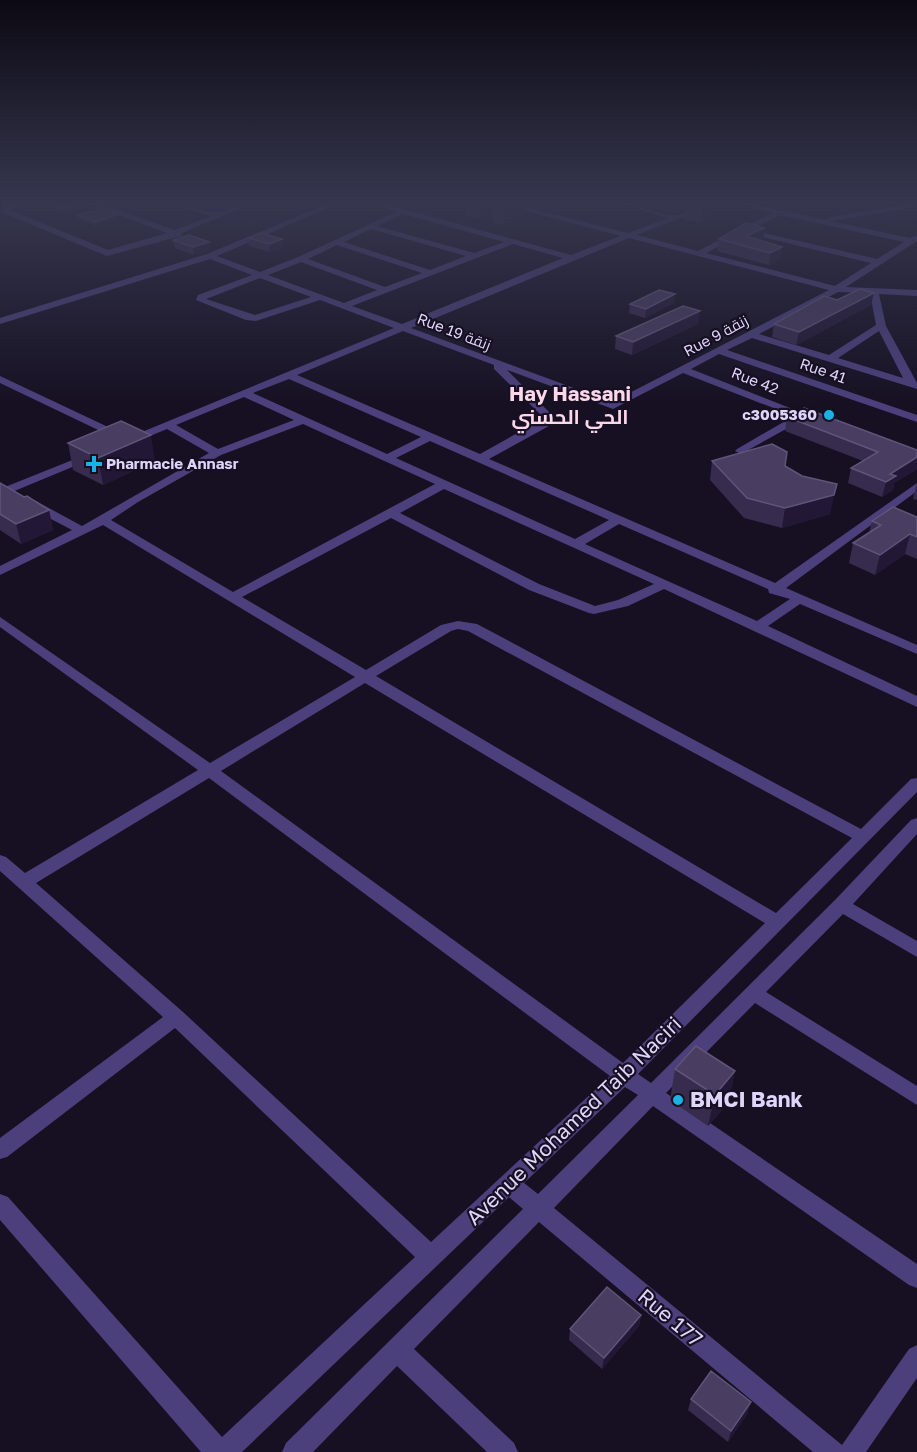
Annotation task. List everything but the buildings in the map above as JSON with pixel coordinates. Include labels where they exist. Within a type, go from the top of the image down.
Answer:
[{"type":"street","points":[[0,321],[155,270]]},
{"type":"street","name":"Rue 19 زنقة","points":[[252,270],[496,364],[613,406],[684,370]]},
{"type":"street","points":[[272,270],[204,295],[201,300],[256,318],[320,297]]},
{"type":"street","points":[[330,270],[385,290]]},
{"type":"street","points":[[420,270],[430,273]]},
{"type":"street","points":[[343,306],[439,270]]},
{"type":"street","points":[[0,379],[124,443],[543,270]]},
{"type":"street","points":[[760,270],[836,289],[917,293]]},
{"type":"street","name":"Rue 9 زنقة","points":[[684,370],[836,289],[865,270]]},
{"type":"street","points":[[874,292],[881,326],[914,385]]},
{"type":"street","points":[[831,358],[881,326]]},
{"type":"street","points":[[750,334],[914,385]]},
{"type":"street","name":"Rue 41","points":[[719,351],[917,418]]},
{"type":"street","points":[[480,459],[545,424],[550,418],[496,364]]},
{"type":"street","name":"Rue 42","points":[[684,370],[824,423]]},
{"type":"street","points":[[290,375],[774,590],[917,650]]},
{"type":"street","points":[[244,393],[665,584],[917,702]]},
{"type":"street","points":[[741,451],[803,415]]},
{"type":"street","points":[[0,571],[79,529],[103,520],[134,499],[217,453],[303,420]]},
{"type":"street","points":[[167,425],[217,453]]},
{"type":"street","points":[[387,458],[429,437]]},
{"type":"street","points":[[2,490],[97,454]]},
{"type":"street","points":[[232,597],[444,484]]},
{"type":"street","points":[[774,590],[882,517],[917,486]]},
{"type":"street","points":[[2,490],[79,529]]},
{"type":"street","points":[[391,513],[534,587],[594,610],[623,603],[665,584]]},
{"type":"street","points":[[103,520],[367,675],[777,922]]},
{"type":"street","points":[[575,544],[618,520]]},
{"type":"street","points":[[758,627],[797,600]]},
{"type":"street","points":[[0,621],[209,770],[624,1075],[917,1277]]},
{"type":"street","points":[[24,882],[446,628],[458,625],[472,627],[863,837]]},
{"type":"street","name":"Avenue Mohamed Taib Naciri","points":[[224,1452],[624,1075],[917,783]]},
{"type":"street","name":"Avenue Mohamed Taib Naciri","points":[[295,1452],[399,1351],[653,1095],[841,905],[917,824]]},
{"type":"street","points":[[0,861],[176,1017],[432,1258]]},
{"type":"street","points":[[841,905],[917,951]]},
{"type":"street","points":[[753,993],[917,1096]]},
{"type":"street","points":[[0,1150],[176,1017]]},
{"type":"street","name":"Rue 177","points":[[509,1184],[832,1452]]},
{"type":"street","points":[[0,1204],[218,1452]]},
{"type":"street","points":[[399,1351],[505,1452]]},
{"type":"street","points":[[852,1452],[917,1357]]},
{"type":"place","name":"c3005360","points":[[829,415]]},
{"type":"place","name":"Pharmacie Annasr","points":[[94,464]]},
{"type":"place","name":"BMCI Bank","points":[[678,1100]]},
{"type":"district","name":"Hay Hassani الحي الحسني","points":[[570,406]]}]
